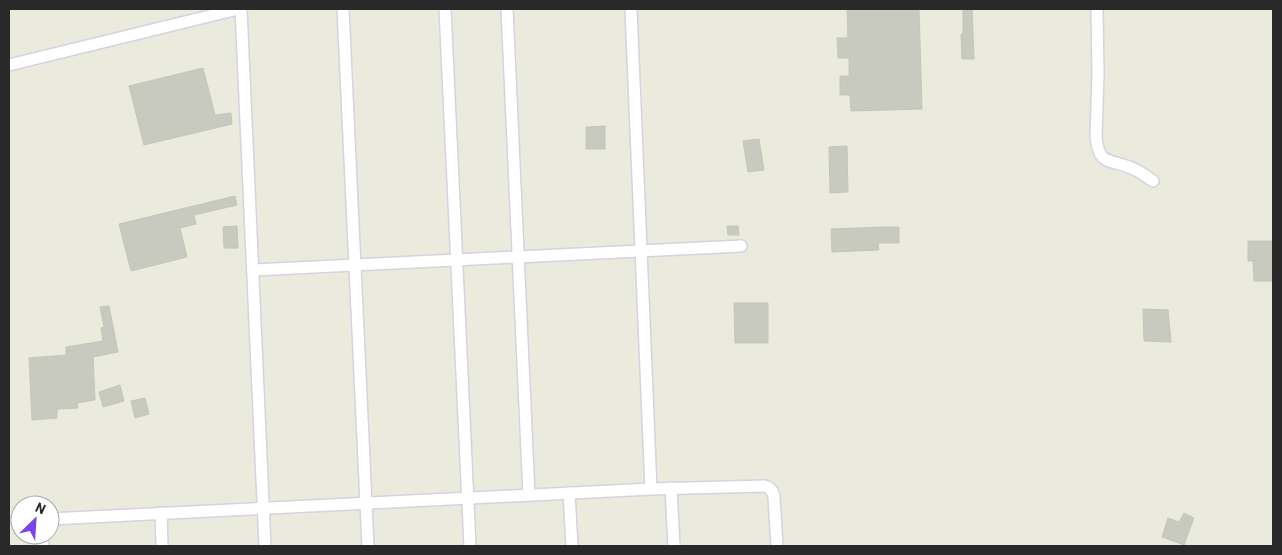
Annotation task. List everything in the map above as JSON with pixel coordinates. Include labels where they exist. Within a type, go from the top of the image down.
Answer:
[{"type":"street","points":[[9,65],[239,9],[266,546]]},
{"type":"street","points":[[343,9],[368,546]]},
{"type":"street","points":[[445,9],[470,546]]},
{"type":"street","points":[[507,9],[529,495]]},
{"type":"street","points":[[630,9],[651,489]]},
{"type":"street","points":[[1097,9],[1097,145],[1100,154],[1106,160],[1139,171],[1153,181]]},
{"type":"street","points":[[252,270],[741,246]]},
{"type":"street","points":[[60,518],[670,488],[767,486],[772,491],[774,497],[777,546]]},
{"type":"street","points":[[670,488],[674,546]]},
{"type":"street","points":[[570,493],[572,546]]},
{"type":"street","points":[[161,513],[162,546]]},
{"type":"building","points":[[847,9],[919,9],[922,109],[851,111],[850,95],[840,95],[840,76],[849,76],[849,58],[838,58],[837,38],[848,38]]},
{"type":"building","points":[[963,9],[972,9],[974,59],[962,59]]},
{"type":"building","points":[[203,68],[215,115],[231,113],[232,124],[144,145],[129,86]]},
{"type":"building","points":[[605,126],[605,149],[586,149],[586,127]]},
{"type":"building","points":[[759,139],[764,170],[748,172],[743,141]]},
{"type":"building","points":[[847,146],[848,192],[830,193],[829,147]]},
{"type":"building","points":[[235,196],[237,205],[194,215],[196,224],[180,228],[187,257],[131,271],[119,224]]},
{"type":"building","points":[[237,226],[238,248],[224,248],[223,227]]},
{"type":"building","points":[[727,226],[738,226],[739,235],[728,235]]},
{"type":"building","points":[[899,227],[899,243],[878,243],[879,250],[832,252],[831,229]]},
{"type":"building","points":[[1248,241],[1273,241],[1273,281],[1254,281],[1253,261],[1248,261]]},
{"type":"building","points":[[734,303],[768,303],[768,343],[735,343]]},
{"type":"building","points":[[109,306],[118,352],[93,357],[95,400],[77,403],[78,408],[57,409],[57,418],[32,420],[29,358],[66,355],[66,347],[103,341],[101,328],[104,327],[100,307]]},
{"type":"building","points":[[1143,309],[1168,310],[1171,342],[1144,341]]},
{"type":"building","points":[[120,385],[124,401],[103,407],[99,392]]},
{"type":"building","points":[[145,398],[149,414],[135,418],[131,401]]},
{"type":"building","points":[[1184,513],[1194,518],[1184,545],[1162,537],[1168,518],[1179,522]]}]
